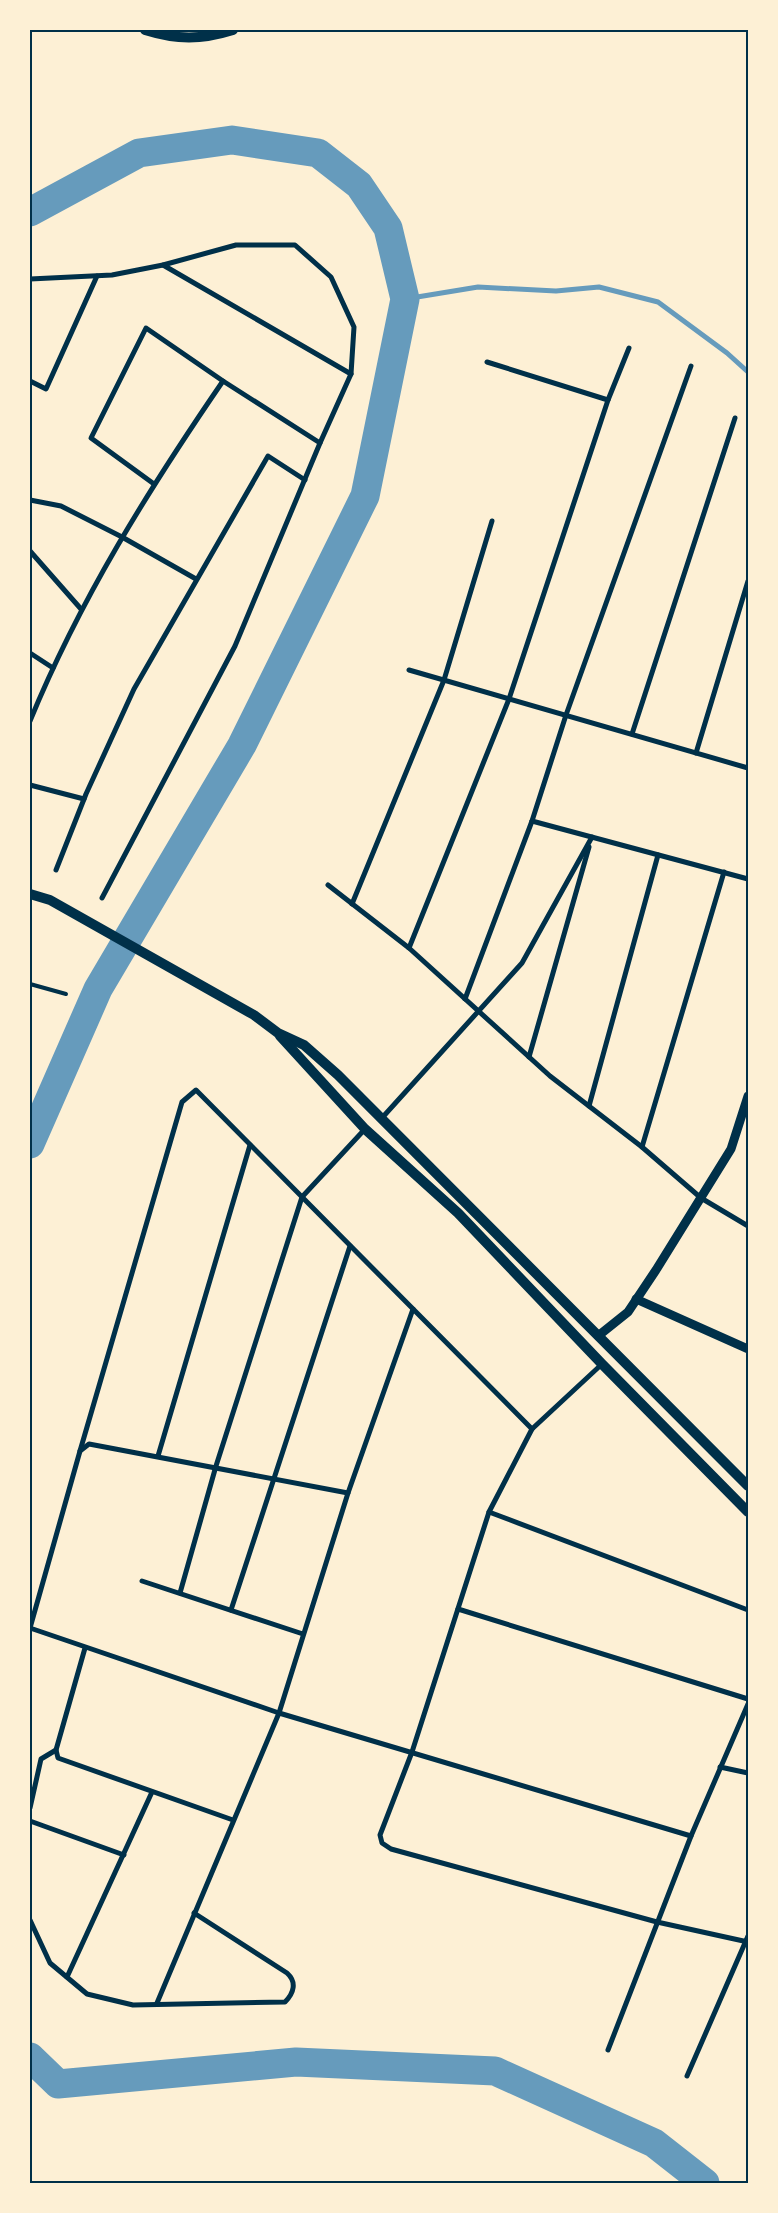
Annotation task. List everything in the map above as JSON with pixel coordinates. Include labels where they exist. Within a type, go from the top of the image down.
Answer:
[{"type":"main road","points":[[144,30],[166,37],[209,38],[232,30]]},
{"type":"main road","points":[[30,894],[50,900],[254,1015],[278,1033],[304,1046],[338,1075],[748,1486]]},
{"type":"main road","points":[[278,1033],[365,1129],[458,1214],[748,1512]]},
{"type":"street","points":[[30,279],[112,275],[163,265],[236,245],[295,245],[331,277],[354,327],[352,374],[320,443],[235,646],[102,898]]},
{"type":"street","points":[[163,265],[352,374]]},
{"type":"street","points":[[30,381],[46,389],[97,276]]},
{"type":"street","points":[[154,484],[91,438],[146,328],[223,381],[320,443]]},
{"type":"street","points":[[409,948],[509,699],[608,400],[629,348]]},
{"type":"street","points":[[487,362],[608,400]]},
{"type":"street","points":[[464,1000],[532,821],[566,715],[692,366]]},
{"type":"street","points":[[30,721],[81,609],[154,484],[223,381]]},
{"type":"street","points":[[632,734],[735,418]]},
{"type":"street","points":[[56,870],[84,799],[134,690],[268,456],[305,480]]},
{"type":"street","points":[[30,500],[61,506],[122,537],[196,580]]},
{"type":"street","points":[[352,904],[444,680],[492,521]]},
{"type":"street","points":[[30,551],[81,609]]},
{"type":"street","points":[[696,753],[748,581]]},
{"type":"street","points":[[30,653],[53,668]]},
{"type":"street","points":[[409,670],[748,768]]},
{"type":"street","points":[[30,785],[84,799]]},
{"type":"street","points":[[532,821],[748,878]]},
{"type":"street","points":[[381,1119],[522,963],[592,837]]},
{"type":"street","points":[[529,1057],[592,837]]},
{"type":"street","points":[[589,1106],[658,854]]},
{"type":"street","points":[[642,1147],[724,872]]},
{"type":"street","points":[[328,885],[409,948],[464,1000],[529,1057],[642,1147],[701,1198],[748,1226]]},
{"type":"street","points":[[532,1429],[196,1090],[182,1102],[30,1628],[279,1713],[691,1836]]},
{"type":"street","points":[[598,1336],[628,1312],[701,1198],[731,1149],[748,1096]]},
{"type":"street","points":[[180,1593],[216,1466],[302,1198],[365,1129]]},
{"type":"street","points":[[158,1456],[250,1145]]},
{"type":"street","points":[[231,1610],[350,1246]]},
{"type":"street","points":[[636,1300],[748,1349]]},
{"type":"street","points":[[157,2003],[279,1713],[348,1493],[413,1309]]},
{"type":"street","points":[[602,1364],[532,1429],[490,1512],[412,1752],[380,1835],[382,1843],[391,1849],[657,1922],[747,1940],[687,2076]]},
{"type":"street","points":[[80,1451],[89,1444],[216,1466],[348,1493]]},
{"type":"street","points":[[490,1512],[748,1610]]},
{"type":"street","points":[[142,1581],[303,1634]]},
{"type":"street","points":[[458,1609],[748,1699]]},
{"type":"street","points":[[86,1648],[56,1750],[58,1758],[233,1820]]},
{"type":"street","points":[[608,2050],[691,1836],[748,1704]]},
{"type":"street","points":[[30,1808],[41,1759],[56,1750]]},
{"type":"street","points":[[720,1767],[748,1773]]},
{"type":"street","points":[[67,1977],[152,1792]]},
{"type":"street","points":[[30,1821],[124,1854]]},
{"type":"street","points":[[30,1920],[50,1963],[87,1994],[133,2005],[157,2003],[285,2002],[290,1997],[294,1985],[293,1978],[288,1973],[194,1913]]},
{"type":"lane","points":[[30,984],[66,994]]},
{"type":"waterway","points":[[30,212],[139,153],[232,140],[318,153],[359,185],[388,228],[405,299],[365,496],[242,745],[98,989],[30,1144]]},
{"type":"waterway","points":[[405,299],[478,287],[556,291],[599,287],[658,302],[727,353],[748,372]]},
{"type":"waterway","points":[[30,2057],[58,2084],[296,2062],[495,2071],[654,2143],[705,2183]]}]
